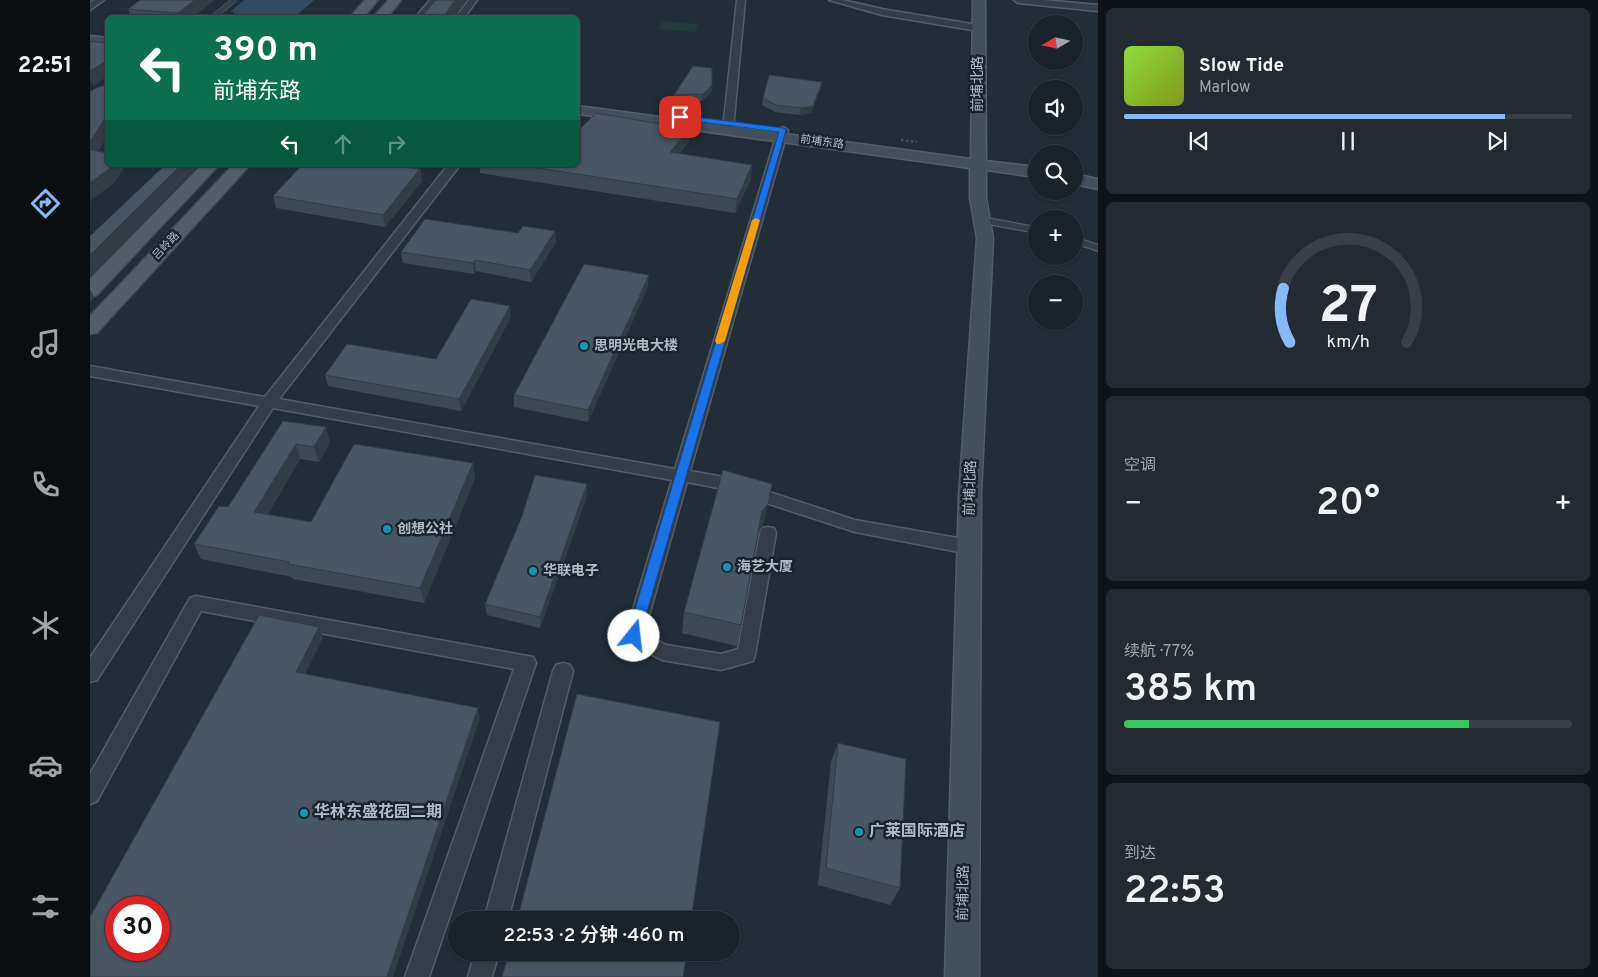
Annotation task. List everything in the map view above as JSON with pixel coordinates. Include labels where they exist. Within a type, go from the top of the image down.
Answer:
[{"type":"main road","points":[[358,15],[372,0]]},
{"type":"main road","points":[[381,15],[395,0]]},
{"type":"main road","name":"前埔北路","points":[[962,977],[970,495],[985,238],[978,198],[979,0]]},
{"type":"main road","points":[[90,40],[105,42]]},
{"type":"main road","points":[[90,44],[105,46]]},
{"type":"main road","name":"前埔东路","points":[[580,104],[979,160],[1028,164]]},
{"type":"main road","name":"前埔东路","points":[[580,110],[729,126]]},
{"type":"main road","name":"前埔东路","points":[[979,160],[1028,170]]},
{"type":"main road","name":"吕岭路","points":[[90,291],[209,167]]},
{"type":"main road","name":"吕岭路","points":[[90,328],[240,167]]},
{"type":"main road","points":[[1083,174],[1098,176]]},
{"type":"main road","points":[[1083,181],[1098,184]]},
{"type":"street","points":[[90,7],[100,0]]},
{"type":"street","points":[[422,15],[435,0]]},
{"type":"street","points":[[461,15],[473,0]]},
{"type":"street","points":[[729,126],[741,0]]},
{"type":"street","points":[[833,0],[882,12],[978,28]]},
{"type":"street","points":[[1018,0],[1098,8]]},
{"type":"street","points":[[768,533],[746,655],[721,662],[662,652],[634,636],[782,133]]},
{"type":"street","points":[[90,674],[270,401],[452,167]]},
{"type":"street","points":[[90,370],[724,483],[855,526],[969,548]]},
{"type":"street","points":[[90,794],[196,603],[526,663],[417,977]]},
{"type":"street","points":[[498,911],[563,671]]},
{"type":"street","points":[[480,977],[484,961]]},
{"type":"lane","points":[[216,15],[234,0]]},
{"type":"lane","points":[[982,220],[1028,229]]},
{"type":"lane","points":[[1083,243],[1098,248]]},
{"type":"green space","points":[[662,21],[698,24],[696,32],[659,29]]},
{"type":"water","points":[[244,0],[314,0],[297,15],[231,15],[235,12],[230,12]]},
{"type":"building","points":[[140,0],[195,0],[178,13],[128,9]]},
{"type":"building","points":[[436,0],[455,0],[445,15],[423,15]]},
{"type":"building","points":[[90,41],[105,43],[105,62],[90,71]]},
{"type":"building","points":[[693,66],[712,68],[712,85],[703,94],[674,95]]},
{"type":"building","points":[[769,75],[822,82],[813,106],[801,108],[776,105],[763,98]]},
{"type":"building","points":[[105,85],[105,118],[90,142],[90,92]]},
{"type":"building","points":[[596,113],[690,129],[670,152],[752,165],[737,199],[532,167],[580,167],[580,129]]},
{"type":"building","points":[[90,150],[105,152],[105,167],[110,167],[90,183]]},
{"type":"building","points":[[163,167],[179,167],[90,255],[90,236]]},
{"type":"building","points":[[300,167],[404,167],[420,169],[383,215],[273,196]]},
{"type":"building","points":[[425,219],[518,233],[523,226],[555,231],[530,270],[475,260],[473,263],[401,252]]},
{"type":"building","name":"思明光电大楼","points":[[584,264],[649,275],[588,410],[514,395]]},
{"type":"building","points":[[471,299],[510,306],[459,399],[325,375],[347,344],[436,359]]},
{"type":"building","points":[[283,421],[326,427],[314,447],[296,444],[254,512],[311,522],[354,444],[473,463],[420,588],[288,564],[289,562],[194,544],[219,506],[228,507]]},
{"type":"building","name":"海艺大厦","points":[[723,470],[772,484],[768,504],[762,511],[741,625],[684,612]]},
{"type":"building","name":"华联电子","points":[[535,475],[587,484],[540,617],[485,604],[522,516]]},
{"type":"building","name":"华林东盛花园二期","points":[[259,615],[319,627],[296,672],[478,708],[387,977],[90,977],[90,917]]},
{"type":"building","points":[[577,694],[720,722],[692,911],[519,911]]},
{"type":"building","name":"广莱国际酒店","points":[[838,743],[906,759],[900,888],[826,868]]},
{"type":"building","points":[[506,961],[686,961],[683,977],[502,977]]},
{"type":"slow traffic","points":[[720,341],[756,220]]},
{"type":"place","name":"思明光电大楼","points":[[584,346]]},
{"type":"place","name":"创想公社","points":[[387,529]]},
{"type":"place","name":"海艺大厦","points":[[727,567]]},
{"type":"place","name":"华联电子","points":[[533,571]]},
{"type":"place","name":"华林东盛花园二期","points":[[304,813]]},
{"type":"place","name":"广莱国际酒店","points":[[859,832]]},
{"type":"route","points":[[634,636],[783,130],[680,117]]}]
